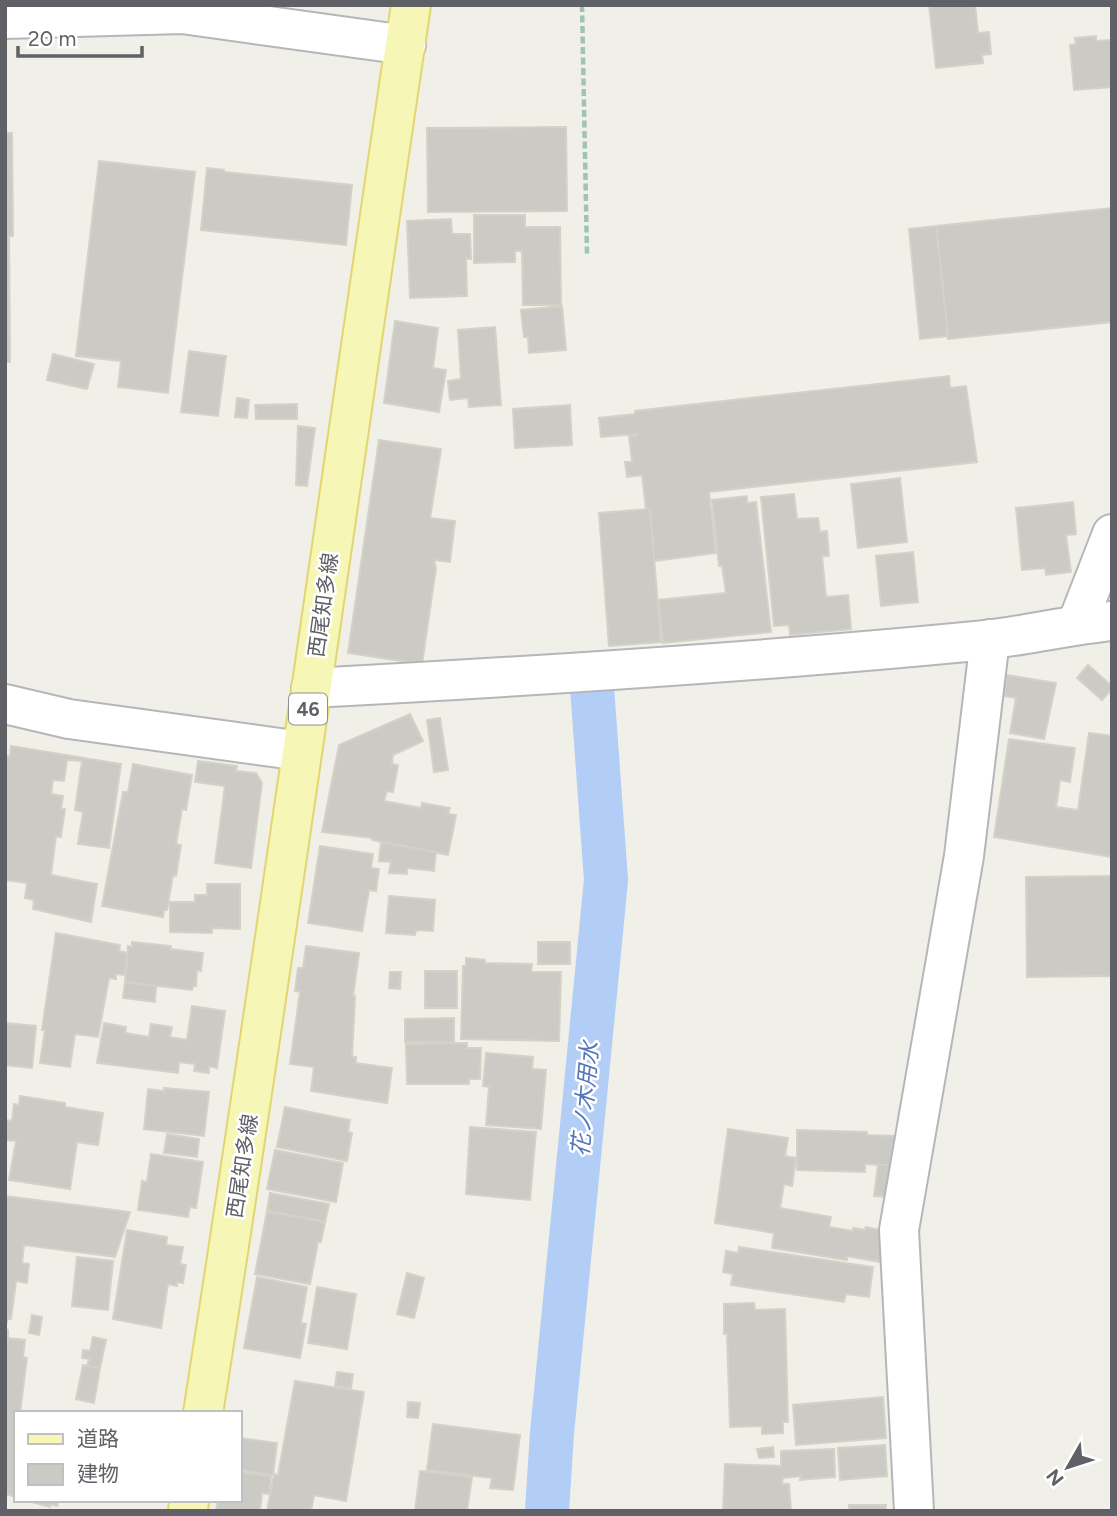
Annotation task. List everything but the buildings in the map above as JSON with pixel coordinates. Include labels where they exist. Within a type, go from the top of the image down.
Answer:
[{"type":"main road","name":"西尾知多線","points":[[203,1411],[255,1084],[301,751],[411,5]]},
{"type":"street","points":[[5,19],[182,14],[405,45]]},
{"type":"street","points":[[311,688],[557,675],[990,639],[1094,623],[1112,534]]},
{"type":"street","points":[[914,1511],[899,1230],[964,856],[990,639]]},
{"type":"street","points":[[5,704],[69,719],[301,751]]},
{"type":"path","points":[[583,5],[587,255]]},
{"type":"waterway","name":"花ノ木用水","points":[[547,1511],[552,1433],[606,880],[592,687]]}]
